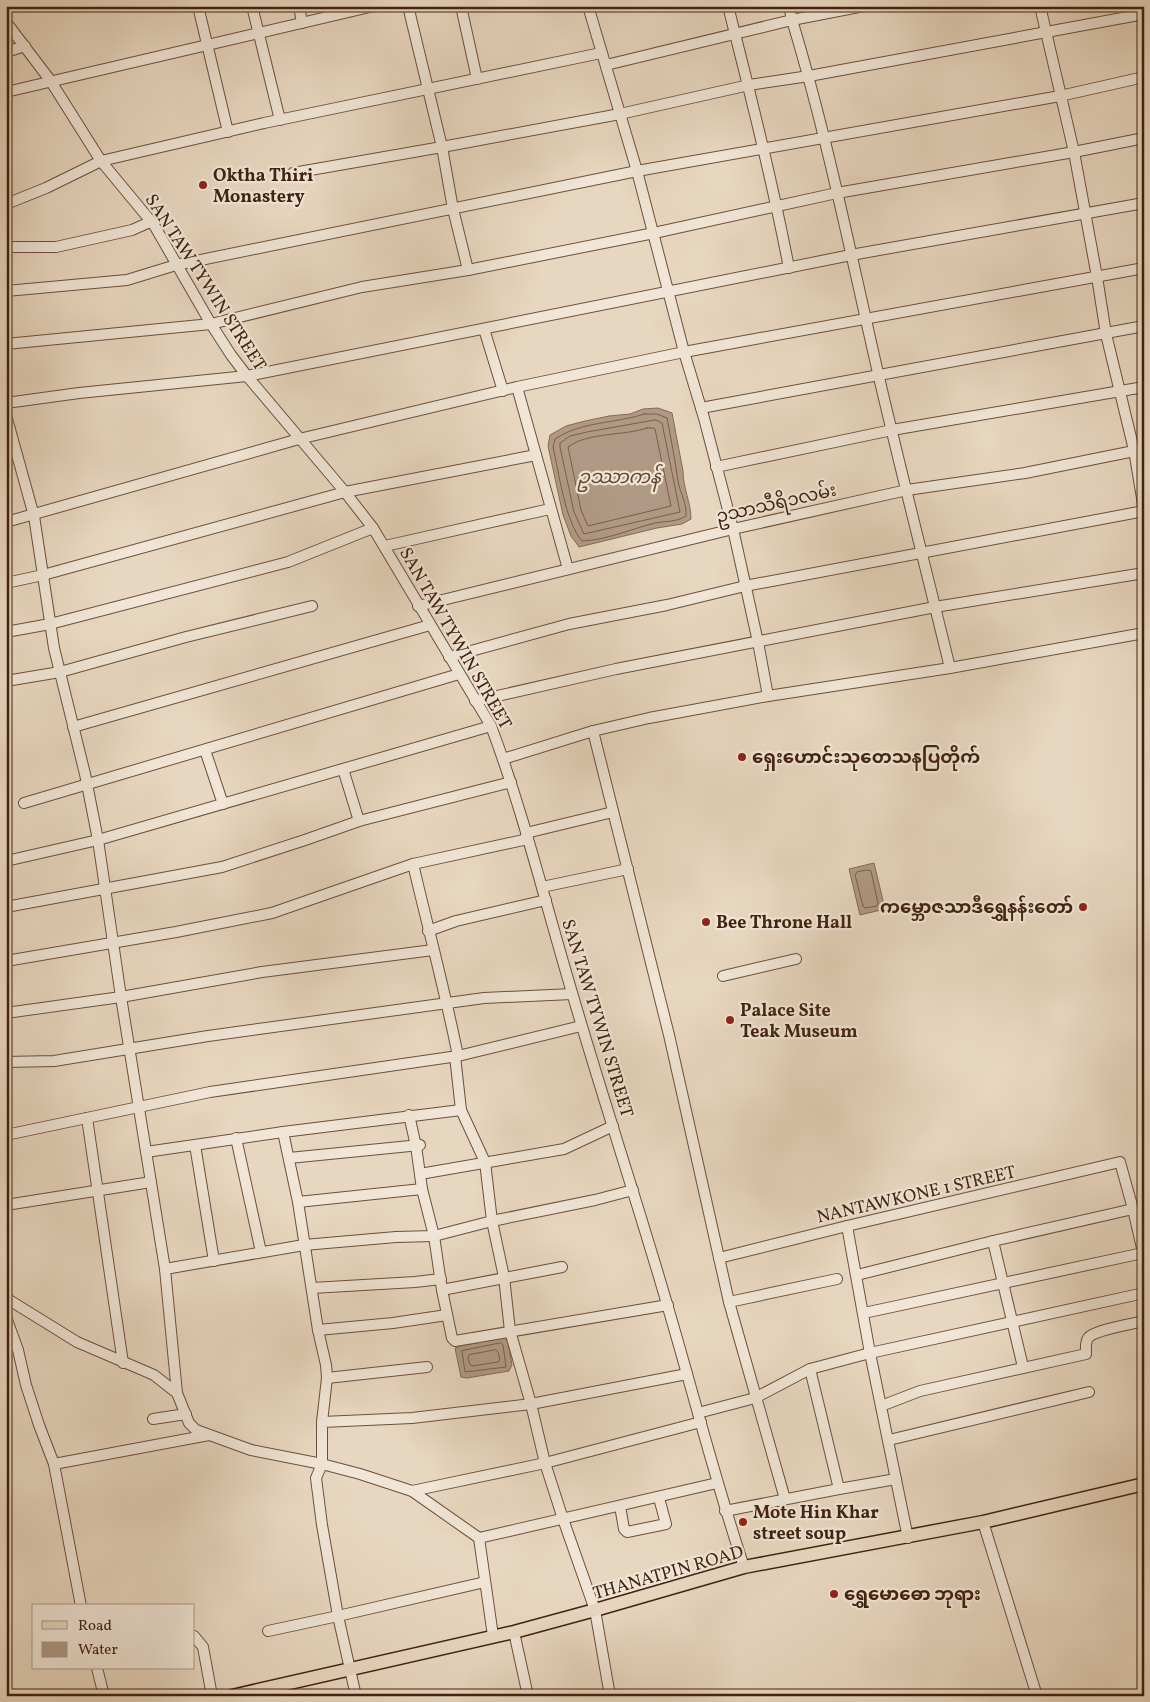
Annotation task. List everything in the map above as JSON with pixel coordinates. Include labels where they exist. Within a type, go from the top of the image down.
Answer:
[{"type":"main road","name":"THANATPIN ROAD","points":[[235,1695],[514,1632],[744,1567],[908,1538],[1144,1484]]},
{"type":"street","points":[[198,6],[228,132]]},
{"type":"street","points":[[252,6],[280,120]]},
{"type":"street","points":[[299,6],[302,23]]},
{"type":"street","points":[[6,92],[50,80],[374,6]]},
{"type":"street","points":[[408,6],[442,147],[453,209],[468,270]]},
{"type":"street","points":[[461,6],[477,79]]},
{"type":"street","points":[[728,6],[749,85],[777,206],[789,268]]},
{"type":"street","points":[[789,6],[825,137],[878,375],[950,668]]},
{"type":"street","points":[[606,65],[735,33],[864,6]]},
{"type":"street","points":[[449,657],[569,624],[667,605],[745,586],[1144,511],[1139,450],[1119,391],[1106,334],[1074,152],[1040,6]]},
{"type":"street","points":[[591,7],[733,529],[768,696]]},
{"type":"street","points":[[293,173],[620,114],[749,85],[809,76],[1144,14]]},
{"type":"street","name":"SAN TAW TYWIN STREET","points":[[6,22],[50,80],[101,161],[150,222],[212,324],[247,376],[373,528],[490,726],[511,782],[581,1026],[668,1305],[725,1511],[744,1567]]},
{"type":"street","points":[[6,52],[25,46]]},
{"type":"street","points":[[6,204],[46,188],[101,161],[280,120],[602,53]]},
{"type":"street","points":[[6,291],[126,280],[176,265],[637,171],[1060,96],[1144,77]]},
{"type":"street","points":[[6,344],[212,324],[362,287],[468,270],[654,233],[837,193],[1144,138]]},
{"type":"street","points":[[6,403],[79,393],[247,376],[851,255],[1144,203]]},
{"type":"street","points":[[6,247],[56,247],[132,230],[150,222]]},
{"type":"street","points":[[6,522],[34,516],[299,439],[517,387],[684,352],[1144,268]]},
{"type":"street","points":[[701,408],[1144,326]]},
{"type":"street","points":[[484,329],[503,391]]},
{"type":"street","points":[[517,387],[568,569]]},
{"type":"street","points":[[716,467],[892,430],[1144,387]]},
{"type":"street","points":[[6,415],[34,516],[54,648],[87,785],[98,840],[112,943],[165,1269],[178,1393],[186,1414],[192,1428],[251,1450],[322,1464],[412,1491],[479,1538],[493,1636]]},
{"type":"street","name":"ဥသာသီရိ၁လမ်း","points":[[418,606],[733,529],[907,490],[1025,473],[1139,450]]},
{"type":"street","points":[[6,583],[43,575],[345,492],[536,455]]},
{"type":"street","points":[[385,546],[550,509]]},
{"type":"street","points":[[6,632],[50,624],[288,562],[373,528]]},
{"type":"street","points":[[475,701],[616,669],[936,607],[1144,573]]},
{"type":"street","points":[[6,680],[60,672],[186,637],[312,606]]},
{"type":"street","points":[[73,727],[430,625]]},
{"type":"street","points":[[503,759],[593,731],[649,718],[768,696],[950,668],[1144,633]]},
{"type":"street","points":[[24,803],[459,674]]},
{"type":"street","points":[[6,862],[98,840],[490,726]]},
{"type":"street","points":[[593,731],[669,1035],[719,1258],[784,1499]]},
{"type":"street","points":[[204,750],[223,804]]},
{"type":"street","points":[[343,769],[359,821]]},
{"type":"street","points":[[6,907],[222,867],[359,821],[511,782]]},
{"type":"street","points":[[6,961],[272,913],[413,864],[527,836],[613,812]]},
{"type":"street","points":[[413,864],[428,931],[448,1004],[456,1056],[461,1110],[485,1162],[492,1221],[504,1277],[510,1331],[531,1404],[545,1463],[595,1610],[610,1696]]},
{"type":"street","points":[[542,888],[628,869]]},
{"type":"street","points":[[428,931],[456,921],[546,900]]},
{"type":"street","points":[[6,1013],[121,997],[262,972],[433,950]]},
{"type":"street","points":[[723,976],[796,959]]},
{"type":"street","points":[[6,1062],[54,1061],[208,1036],[484,998],[572,994]]},
{"type":"street","points":[[6,1135],[210,1092],[456,1056],[581,1026]]},
{"type":"street","points":[[146,1152],[236,1138],[461,1110]]},
{"type":"street","points":[[409,1115],[419,1145],[422,1189],[434,1236],[447,1315],[452,1338],[455,1341],[668,1305]]},
{"type":"street","points":[[87,1118],[124,1363]]},
{"type":"street","points":[[420,1174],[564,1150],[613,1126]]},
{"type":"street","points":[[283,1132],[298,1202],[326,1378],[322,1422],[322,1464],[316,1478],[322,1525],[338,1616],[356,1696]]},
{"type":"street","points":[[236,1138],[261,1252]]},
{"type":"street","points":[[195,1145],[214,1261]]},
{"type":"street","points":[[289,1158],[419,1145]]},
{"type":"street","name":"NANTAWKONE 1 STREET","points":[[719,1258],[1120,1162],[1133,1209]]},
{"type":"street","points":[[6,1205],[151,1182]]},
{"type":"street","points":[[298,1202],[422,1189]]},
{"type":"street","points":[[165,1269],[304,1245],[396,1237],[434,1236],[492,1221],[595,1200],[633,1190]]},
{"type":"street","points":[[857,1275],[1133,1209],[1143,1255],[864,1313]]},
{"type":"street","points":[[848,1226],[870,1353],[908,1538]]},
{"type":"street","points":[[993,1241],[1023,1367]]},
{"type":"street","points":[[312,1288],[415,1282],[441,1285],[562,1267]]},
{"type":"street","points":[[730,1302],[837,1279]]},
{"type":"street","points":[[412,1491],[545,1463],[699,1418],[756,1398],[810,1369],[870,1353],[1144,1292]]},
{"type":"street","points":[[6,1298],[77,1342],[154,1375],[178,1393]]},
{"type":"street","points":[[318,1330],[393,1323],[447,1315]]},
{"type":"street","points":[[6,1317],[18,1350],[34,1409],[54,1464],[81,1604]]},
{"type":"street","points":[[881,1406],[920,1391],[1086,1354],[1086,1342],[1089,1336],[1097,1332],[1144,1321]]},
{"type":"street","points":[[326,1378],[427,1367]]},
{"type":"street","points":[[810,1369],[839,1489]]},
{"type":"street","points":[[322,1422],[412,1418],[531,1404],[687,1374]]},
{"type":"street","points":[[889,1440],[1089,1392]]},
{"type":"street","points":[[153,1419],[186,1414]]},
{"type":"street","points":[[54,1464],[210,1435]]},
{"type":"street","points":[[725,1511],[896,1479]]},
{"type":"street","points":[[479,1538],[718,1483]]},
{"type":"street","points":[[620,1506],[624,1528],[627,1532],[666,1524],[659,1498]]},
{"type":"street","points":[[983,1522],[1037,1696]]},
{"type":"street","points":[[268,1630],[485,1582]]},
{"type":"street","points":[[514,1632],[528,1696]]},
{"type":"street","points":[[195,1637],[203,1647],[212,1696]]},
{"type":"street","points":[[98,1670],[104,1696]]},
{"type":"water","name":"ဥဿာကန်","points":[[658,408],[672,413],[691,519],[682,524],[657,528],[579,547],[571,536],[563,515],[548,446],[550,435],[566,426],[585,421],[630,414],[643,409]]},
{"type":"water","points":[[874,863],[885,909],[860,915],[849,869]]},
{"type":"water","points":[[503,1338],[508,1343],[512,1365],[509,1371],[467,1378],[461,1377],[455,1348]]},
{"type":"place","name":"Oktha Thiri Monastery","points":[[203,185]]},
{"type":"place","name":"ရှေးဟောင်းသုတေသနပြတိုက်","points":[[742,757]]},
{"type":"place","name":"ကမ္ဘောဇသာဒီရွှေနန်းတော်","points":[[1083,907]]},
{"type":"place","name":"Bee Throne Hall","points":[[706,922]]},
{"type":"place","name":"Palace Site Teak Museum","points":[[730,1020]]},
{"type":"place","name":"Mote Hin Khar street soup","points":[[743,1522]]},
{"type":"place","name":"ရွှေမောဓော ဘုရား","points":[[834,1594]]}]
